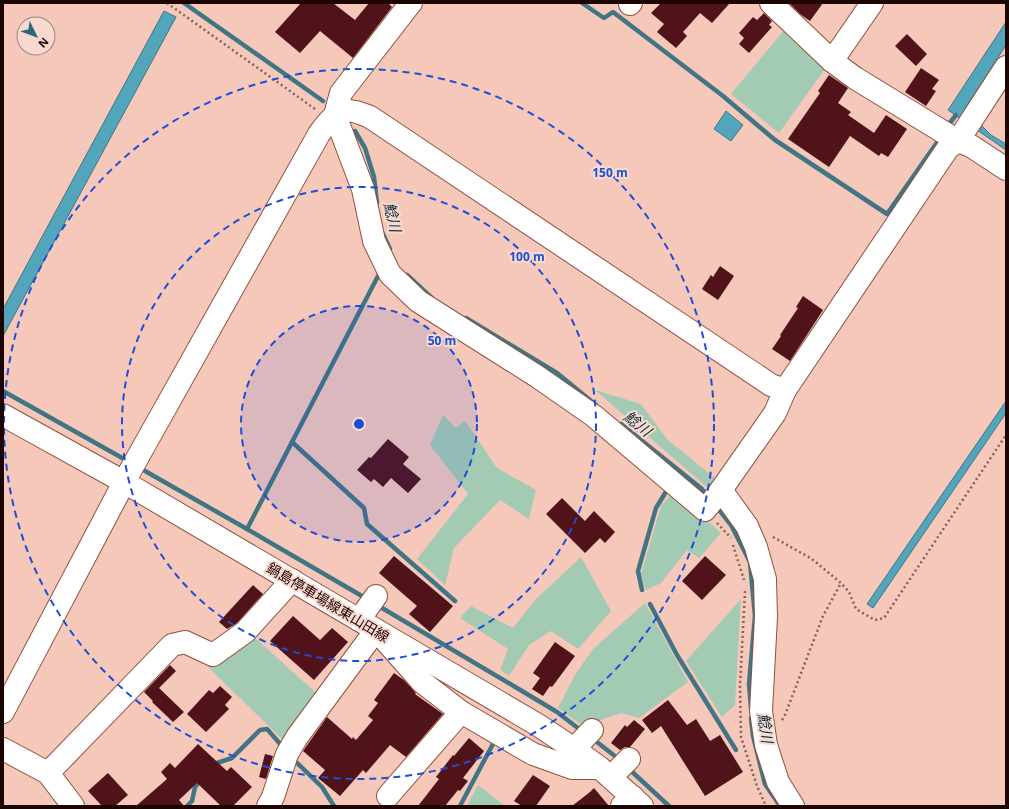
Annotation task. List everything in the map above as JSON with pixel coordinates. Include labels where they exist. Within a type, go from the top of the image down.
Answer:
[{"type":"street","points":[[3,712],[124,482],[319,134],[326,125],[328,114],[341,93],[411,3]]},
{"type":"street","points":[[771,3],[832,61],[855,78],[966,127],[972,146],[1006,169]]},
{"type":"street","points":[[832,61],[872,3]]},
{"type":"street","points":[[328,114],[363,189],[374,241],[390,274],[418,301],[535,375],[594,416],[705,510],[776,413],[785,390],[948,148],[966,127],[1006,67]]},
{"type":"street","points":[[328,114],[349,110],[370,117],[771,385],[785,390]]},
{"type":"street","name":"鍋島停車場線東山田線","points":[[3,414],[124,482],[292,580],[370,613],[538,725],[584,739],[615,768],[632,803]]},
{"type":"street","points":[[721,490],[747,526],[756,547],[764,579],[766,617],[761,711],[766,745],[778,782],[793,806]]},
{"type":"street","points":[[48,773],[172,645],[184,642],[213,655],[245,632],[292,580]]},
{"type":"street","points":[[268,806],[273,797],[287,754],[370,613],[422,682],[461,712],[533,754],[572,768],[615,768]]},
{"type":"street","points":[[388,796],[461,712]]},
{"type":"street","points":[[3,749],[48,773],[73,806]]},
{"type":"path","points":[[167,3],[328,114]]},
{"type":"path","points":[[747,526],[763,531],[812,560],[841,583],[849,592],[856,609],[875,620],[884,618],[1006,435]]},
{"type":"path","points":[[705,510],[731,538],[746,585],[740,686],[741,737],[757,786],[766,806]]},
{"type":"path","points":[[781,721],[785,715],[823,616],[841,583]]},
{"type":"green space","points":[[785,29],[825,69],[779,133],[731,94]]},
{"type":"green space","points":[[595,390],[641,404],[667,439],[717,480],[707,487]]},
{"type":"green space","points":[[443,415],[456,428],[465,421],[497,468],[536,490],[529,519],[500,500],[454,548],[445,585],[417,559],[468,494],[430,445]]},
{"type":"green space","points":[[674,491],[721,533],[699,558],[687,550],[661,583],[646,590],[641,574],[661,506]]},
{"type":"green space","points":[[581,557],[611,611],[578,649],[551,631],[529,645],[509,676],[500,670],[508,649],[460,618],[471,606],[513,628],[535,600]]},
{"type":"green space","points":[[741,599],[735,705],[722,717],[686,661]]},
{"type":"green space","points":[[645,603],[688,682],[639,718],[621,713],[583,726],[558,708],[576,673],[594,648]]},
{"type":"green space","points":[[253,636],[315,692],[283,740],[208,667]]},
{"type":"green space","points":[[478,785],[505,806],[467,806]]},
{"type":"water","points":[[164,11],[176,17],[3,336],[3,309]]},
{"type":"water","points":[[1006,22],[1006,45],[965,109],[991,135],[1006,144],[1006,150],[948,110]]},
{"type":"water","points":[[726,111],[743,125],[731,141],[714,129]]},
{"type":"water","points":[[1006,401],[1006,413],[873,608],[867,604]]},
{"type":"building","points":[[301,3],[333,3],[355,20],[369,3],[388,3],[392,7],[353,58],[320,31],[300,53],[275,32]]},
{"type":"building","points":[[661,3],[730,3],[712,23],[700,13],[683,32],[687,36],[676,48],[657,32],[664,24],[651,13]]},
{"type":"building","points":[[789,3],[823,3],[810,21]]},
{"type":"building","points":[[764,13],[772,21],[769,25],[772,27],[749,53],[739,44],[744,38],[739,33],[753,17],[757,20]]},
{"type":"building","points":[[907,34],[927,54],[916,66],[895,46]]},
{"type":"building","points":[[921,68],[939,80],[932,89],[936,91],[926,106],[905,92]]},
{"type":"building","points":[[829,75],[848,88],[838,103],[851,112],[848,115],[874,133],[886,115],[907,129],[888,157],[881,153],[879,156],[850,136],[829,167],[788,139],[820,93],[818,91]]},
{"type":"building","points":[[720,266],[734,276],[718,300],[702,289],[711,275],[713,277]]},
{"type":"building","points":[[803,296],[823,310],[790,361],[772,349],[798,308],[796,307]]},
{"type":"building","points":[[388,439],[409,457],[403,464],[421,479],[408,493],[391,478],[383,487],[374,479],[371,482],[357,470],[369,457],[371,458]]},
{"type":"building","points":[[562,498],[585,521],[594,511],[615,532],[605,543],[600,538],[585,553],[546,514]]},
{"type":"building","points":[[394,556],[453,606],[430,632],[409,614],[417,606],[379,573]]},
{"type":"building","points":[[705,556],[726,575],[702,600],[682,581]]},
{"type":"building","points":[[253,585],[263,594],[237,623],[227,629],[219,622]]},
{"type":"building","points":[[293,616],[320,640],[332,628],[348,642],[314,680],[270,641]]},
{"type":"building","points":[[555,642],[575,656],[552,687],[550,686],[543,696],[532,689],[540,678],[533,673]]},
{"type":"building","points":[[170,665],[176,671],[159,688],[184,712],[173,722],[144,692]]},
{"type":"building","points":[[394,673],[404,680],[416,693],[415,694],[443,714],[406,757],[390,745],[366,773],[363,770],[340,796],[318,778],[325,770],[303,751],[327,717],[352,739],[353,737],[356,740],[373,720],[368,716],[378,703],[374,700]]},
{"type":"building","points":[[220,686],[232,697],[225,705],[229,709],[206,732],[187,714],[209,690],[213,693]]},
{"type":"building","points":[[668,700],[687,725],[696,719],[710,741],[720,735],[743,772],[705,796],[661,726],[652,733],[642,720]]},
{"type":"building","points":[[634,720],[645,729],[630,747],[625,747],[620,750],[611,743],[625,725],[627,727]]},
{"type":"building","points":[[469,738],[484,751],[463,778],[468,781],[460,791],[458,790],[445,806],[418,806],[439,779],[436,777],[453,755],[454,756]]},
{"type":"building","points":[[198,744],[227,771],[231,767],[252,787],[233,806],[221,806],[197,783],[179,800],[184,806],[136,806],[167,779],[161,772],[170,763],[175,768]]},
{"type":"building","points":[[265,754],[273,756],[266,779],[259,777]]},
{"type":"building","points":[[108,773],[128,795],[115,806],[102,806],[88,791]]},
{"type":"building","points":[[533,775],[550,786],[536,806],[522,806],[514,801]]},
{"type":"building","points":[[594,788],[609,806],[572,806],[590,792]]},
{"type":"waterway","name":"鯰川","points":[[184,3],[323,101]]},
{"type":"waterway","points":[[582,3],[604,18],[613,12],[723,96],[775,140],[887,214],[938,141]]},
{"type":"waterway","points":[[946,122],[949,124],[956,115]]},
{"type":"waterway","name":"鯰川","points":[[355,131],[365,148],[374,177],[377,203]]},
{"type":"waterway","name":"鯰川","points":[[382,232],[390,249]]},
{"type":"waterway","name":"鯰川","points":[[407,275],[432,298]]},
{"type":"waterway","points":[[247,529],[378,276]]},
{"type":"waterway","name":"鯰川","points":[[466,318],[557,373],[596,405]]},
{"type":"waterway","points":[[3,391],[124,459]]},
{"type":"waterway","name":"鯰川","points":[[621,424],[702,489],[708,498]]},
{"type":"waterway","points":[[292,442],[364,508],[367,524],[455,601]]},
{"type":"waterway","points":[[145,471],[367,599]]},
{"type":"waterway","points":[[642,590],[638,571],[656,508],[667,490]]},
{"type":"waterway","name":"鯰川","points":[[716,506],[731,525],[750,562],[755,616],[749,684],[751,708]]},
{"type":"waterway","points":[[650,604],[677,655],[736,750]]},
{"type":"waterway","points":[[377,605],[557,712],[583,732]]},
{"type":"waterway","name":"鯰川","points":[[751,718],[753,736],[765,784],[780,806]]},
{"type":"waterway","points":[[213,767],[217,763],[232,758],[260,730],[267,729],[282,746],[283,744]]},
{"type":"waterway","points":[[593,739],[620,760]]},
{"type":"waterway","points":[[460,806],[494,742]]},
{"type":"waterway","points":[[293,759],[322,787],[334,806]]},
{"type":"waterway","points":[[628,768],[669,806]]},
{"type":"waterway","points":[[187,806],[192,801],[195,787],[202,779]]}]
